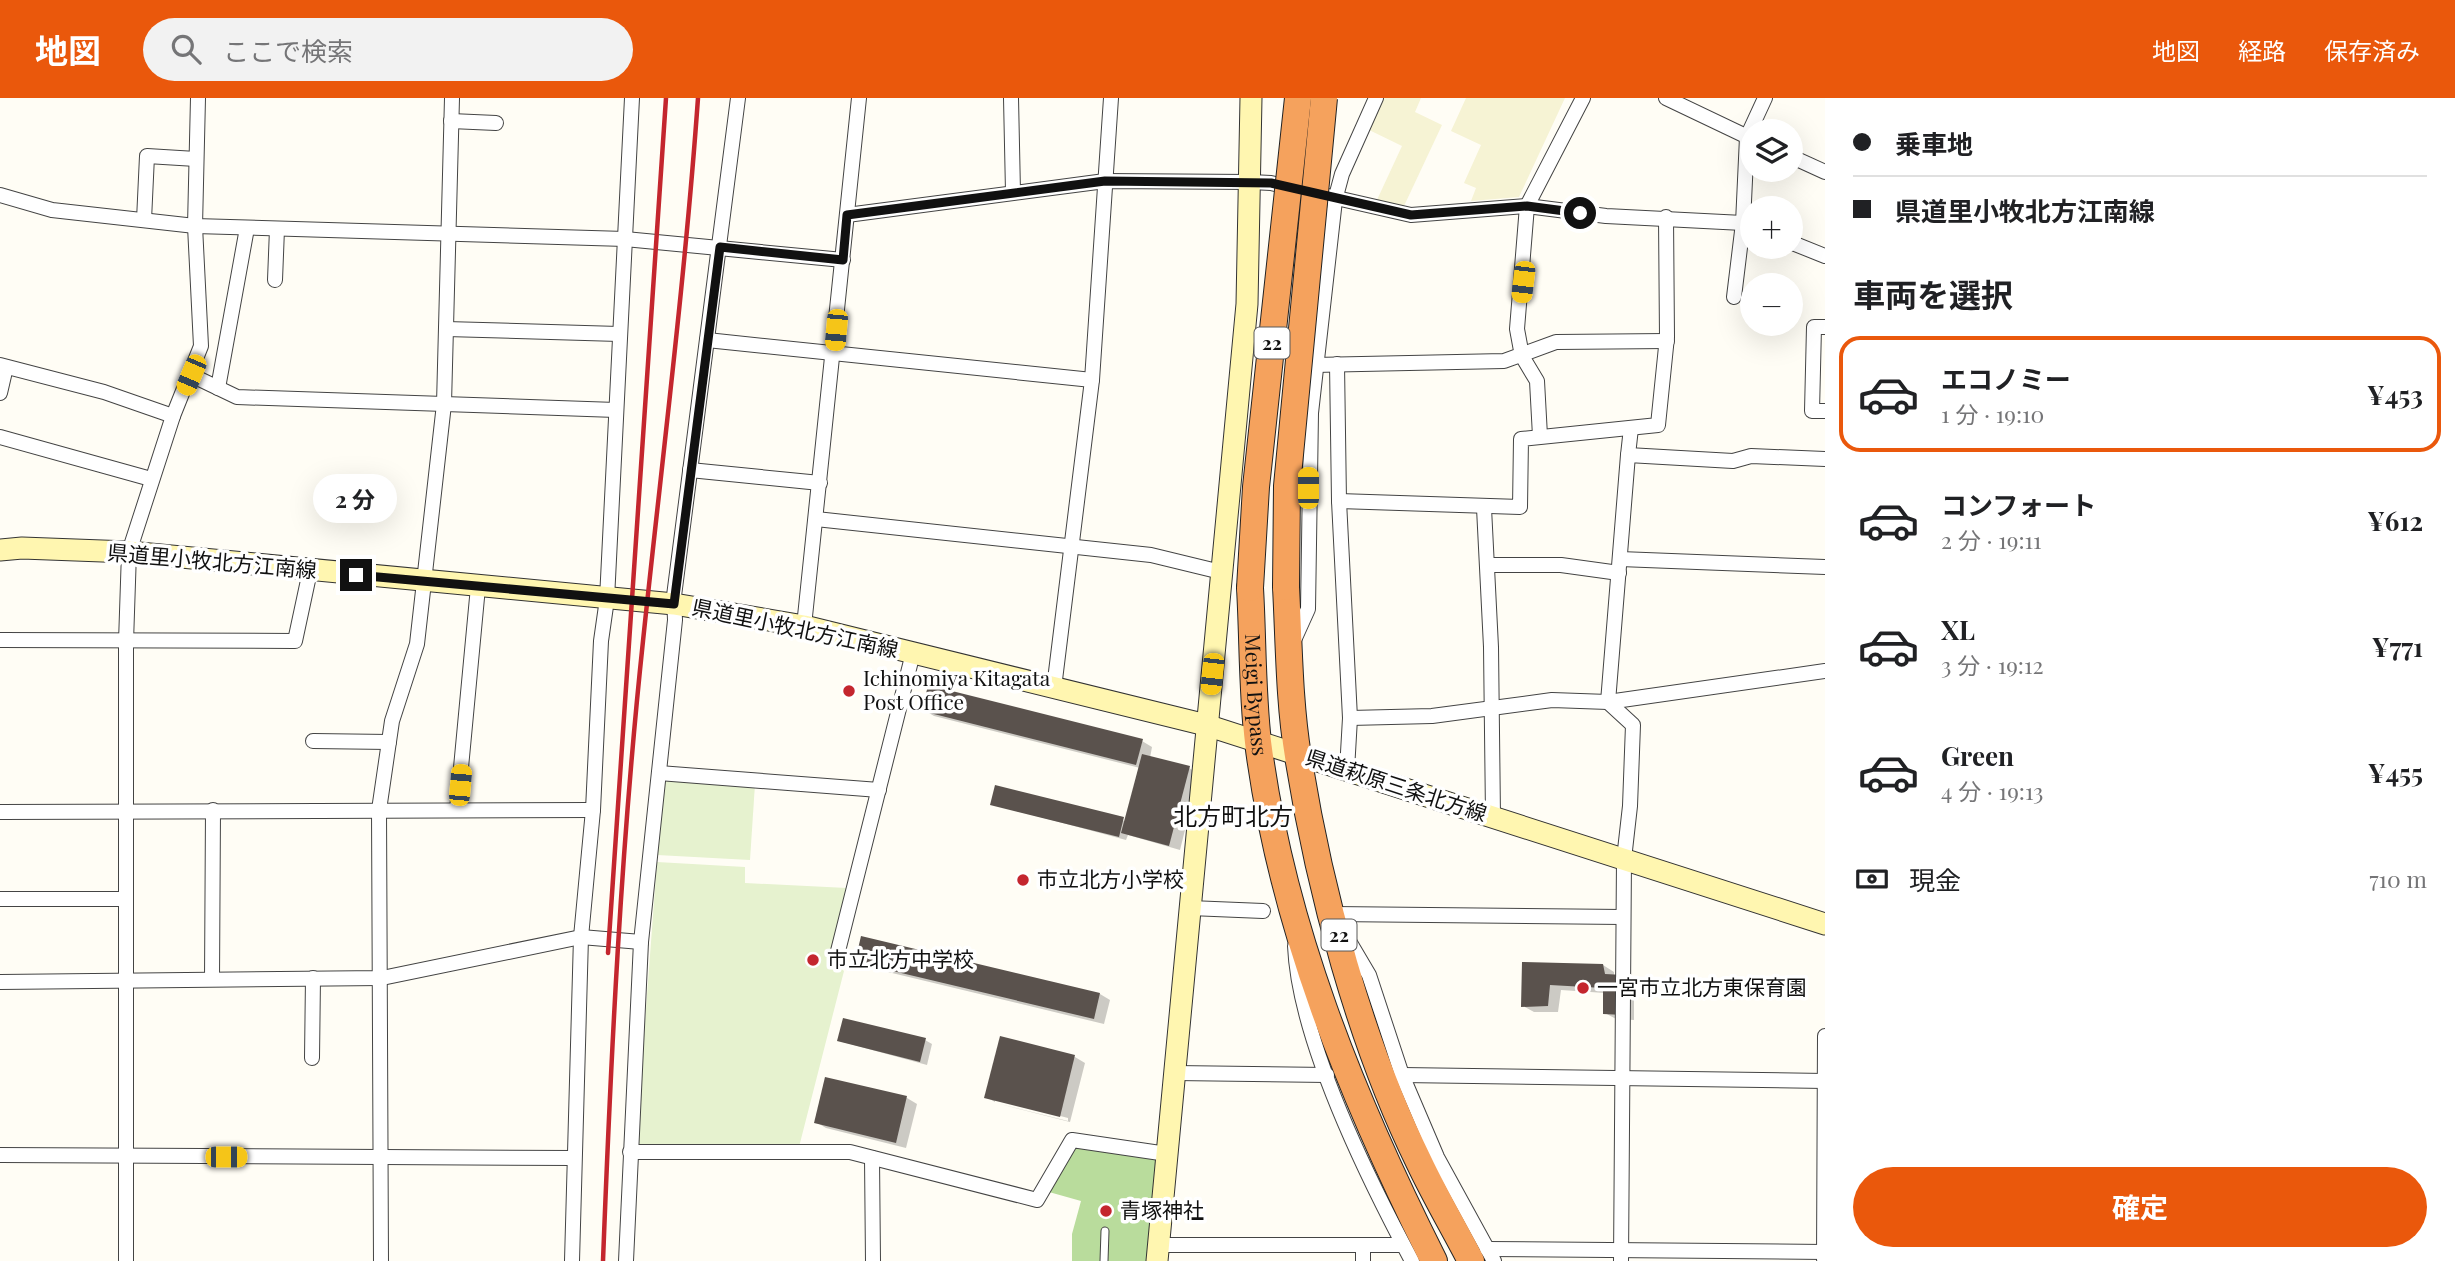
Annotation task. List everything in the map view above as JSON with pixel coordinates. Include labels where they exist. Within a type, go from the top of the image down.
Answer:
[{"type":"highway","name":"Meigi Bypass","points":[[1298,98],[1256,487],[1250,588],[1258,741],[1279,857],[1293,913],[1337,1041],[1391,1173],[1434,1261]]},
{"type":"highway","name":"Meigi Bypass","points":[[1324,98],[1287,486],[1286,587],[1298,754],[1319,867],[1364,1025],[1418,1161],[1484,1257]]},
{"type":"main road","points":[[1158,1253],[1247,304],[1251,98]]},
{"type":"main road","name":"県道里小牧北方江南線","points":[[0,550],[22,548],[129,552],[674,604],[804,626],[1206,725]]},
{"type":"main road","name":"県道萩原三条北方線","points":[[1206,725],[1825,924]]},
{"type":"street","points":[[126,1261],[126,642],[129,552],[173,416],[199,358],[202,332],[195,226],[198,98]]},
{"type":"street","points":[[381,1261],[382,978],[379,810],[392,721],[412,666],[444,404],[452,98]]},
{"type":"street","points":[[572,1261],[581,937],[593,810],[601,641],[607,599],[632,98]]},
{"type":"street","points":[[626,1261],[629,1152],[641,942],[675,620],[674,604],[738,98]]},
{"type":"street","points":[[804,626],[859,98]]},
{"type":"street","points":[[1012,98],[1013,192]]},
{"type":"street","points":[[1054,688],[1092,380],[1111,98]]},
{"type":"street","points":[[1289,650],[1308,609],[1308,467],[1314,365],[1335,200],[1342,174],[1376,98]]},
{"type":"street","points":[[1540,436],[1537,381],[1522,356],[1517,329],[1527,206],[1583,98]]},
{"type":"street","points":[[1666,98],[1740,133]]},
{"type":"street","points":[[1757,119],[1765,98]]},
{"type":"street","points":[[451,121],[496,123]]},
{"type":"street","points":[[144,220],[147,156],[196,159]]},
{"type":"street","points":[[1803,162],[1825,172]]},
{"type":"street","points":[[847,215],[1105,181],[1251,181],[1271,183],[1335,200],[1411,215],[1527,206],[1606,216],[1666,217],[1740,223]]},
{"type":"street","points":[[0,195],[52,210],[195,226],[625,239],[843,260]]},
{"type":"street","points":[[1339,501],[1484,508],[1520,507],[1521,439],[1658,425],[1667,341],[1666,217]]},
{"type":"street","points":[[218,388],[247,228]]},
{"type":"street","points":[[275,280],[277,229]]},
{"type":"street","points":[[1803,247],[1825,256]]},
{"type":"street","points":[[1734,298],[1741,259]]},
{"type":"street","points":[[1825,327],[1814,327],[1812,411],[1825,411]]},
{"type":"street","points":[[446,329],[619,334]]},
{"type":"street","points":[[707,340],[1092,380]]},
{"type":"street","points":[[1314,365],[1504,361],[1556,342],[1667,341]]},
{"type":"street","points":[[1337,364],[1339,501],[1350,718],[1347,770]]},
{"type":"street","points":[[0,393],[3,366],[104,392],[173,416]]},
{"type":"street","points":[[191,375],[237,397],[616,410]]},
{"type":"street","points":[[1608,702],[1631,428]]},
{"type":"street","points":[[0,437],[151,480]]},
{"type":"street","points":[[1628,455],[1733,461],[1751,456],[1825,458]]},
{"type":"street","points":[[690,470],[820,483]]},
{"type":"street","points":[[1484,508],[1493,816]]},
{"type":"street","points":[[816,519],[1151,555],[1222,572]]},
{"type":"street","points":[[1487,565],[1825,567]]},
{"type":"street","points":[[0,640],[295,641],[310,571]]},
{"type":"street","points":[[457,810],[478,587]]},
{"type":"street","points":[[838,955],[913,653]]},
{"type":"street","points":[[1350,718],[1432,716],[1491,706],[1552,700],[1608,702],[1825,671]]},
{"type":"street","points":[[1608,702],[1633,725],[1630,806],[1624,859],[1621,1255]]},
{"type":"street","points":[[313,741],[389,742]]},
{"type":"street","points":[[659,773],[880,790]]},
{"type":"street","points":[[212,979],[213,810]]},
{"type":"street","points":[[0,812],[593,810]]},
{"type":"street","points":[[0,899],[126,899]]},
{"type":"street","points":[[1190,908],[1263,911]]},
{"type":"street","points":[[1293,913],[1301,996],[1327,1074],[1365,1166],[1412,1261]]},
{"type":"street","points":[[1333,914],[1623,917]]},
{"type":"street","points":[[1333,914],[1369,975],[1402,1075],[1484,1257],[1824,1255],[1825,1037]]},
{"type":"street","points":[[0,982],[382,978],[581,937],[641,942]]},
{"type":"street","points":[[312,1058],[313,978]]},
{"type":"street","points":[[1175,1073],[1327,1074]]},
{"type":"street","points":[[1402,1075],[1825,1081]]},
{"type":"street","points":[[629,1152],[850,1152],[1037,1200],[1072,1140],[1167,1154]]},
{"type":"street","points":[[0,1155],[574,1158]]},
{"type":"street","points":[[872,1158],[873,1261]]},
{"type":"street","points":[[1158,1253],[1363,1254],[1403,1245]]},
{"type":"lane","points":[[1104,1261],[1105,1231]]},
{"type":"shaded area","points":[[1379,98],[1421,98],[1415,112],[1442,125],[1404,206],[1376,202],[1402,146],[1365,128]]},
{"type":"shaded area","points":[[1466,98],[1565,98],[1519,197],[1471,201],[1476,188],[1464,183],[1481,145],[1451,131]]},
{"type":"green space","points":[[665,779],[755,784],[750,860],[657,855]]},
{"type":"green space","points":[[657,862],[745,867],[745,883],[847,888],[830,958],[844,971],[799,1147],[641,1147],[636,1142]]},
{"type":"green space","points":[[1079,1148],[1157,1160],[1148,1261],[1072,1261],[1072,1234],[1081,1201],[1049,1192],[1073,1150]]},
{"type":"building","points":[[928,685],[1143,739],[1136,765],[922,711]]},
{"type":"building","points":[[1142,754],[1190,766],[1169,846],[1121,833]]},
{"type":"building","points":[[995,785],[1124,817],[1119,837],[990,805]]},
{"type":"building","points":[[861,936],[1100,993],[1094,1019],[855,962]]},
{"type":"building","points":[[1522,962],[1603,964],[1605,974],[1624,975],[1624,1015],[1603,1014],[1603,988],[1550,985],[1548,1006],[1521,1007]]},
{"type":"building","points":[[843,1018],[926,1038],[920,1062],[837,1041]]},
{"type":"building","points":[[1000,1036],[1075,1055],[1060,1117],[984,1098]]},
{"type":"building","points":[[825,1077],[907,1096],[896,1143],[814,1123]]},
{"type":"railway","points":[[608,953],[666,98]]},
{"type":"railway","points":[[603,1261],[613,1028],[629,796],[680,302],[698,98]]},
{"type":"place","name":"Ichinomiya Kitagata Post Office","points":[[849,691]]},
{"type":"place","name":"市立北方小学校","points":[[1023,880]]},
{"type":"place","name":"市立北方中学校","points":[[813,960]]},
{"type":"place","name":"一宮市立北方東保育園","points":[[1583,988]]},
{"type":"place","name":"青塚神社","points":[[1106,1211]]},
{"type":"district","name":"北方町北方","points":[[1233,817]]},
{"type":"route","points":[[356,575],[674,604],[720,247],[843,260],[847,215],[1105,181],[1271,183],[1335,200],[1411,215],[1527,206],[1580,213]]}]
